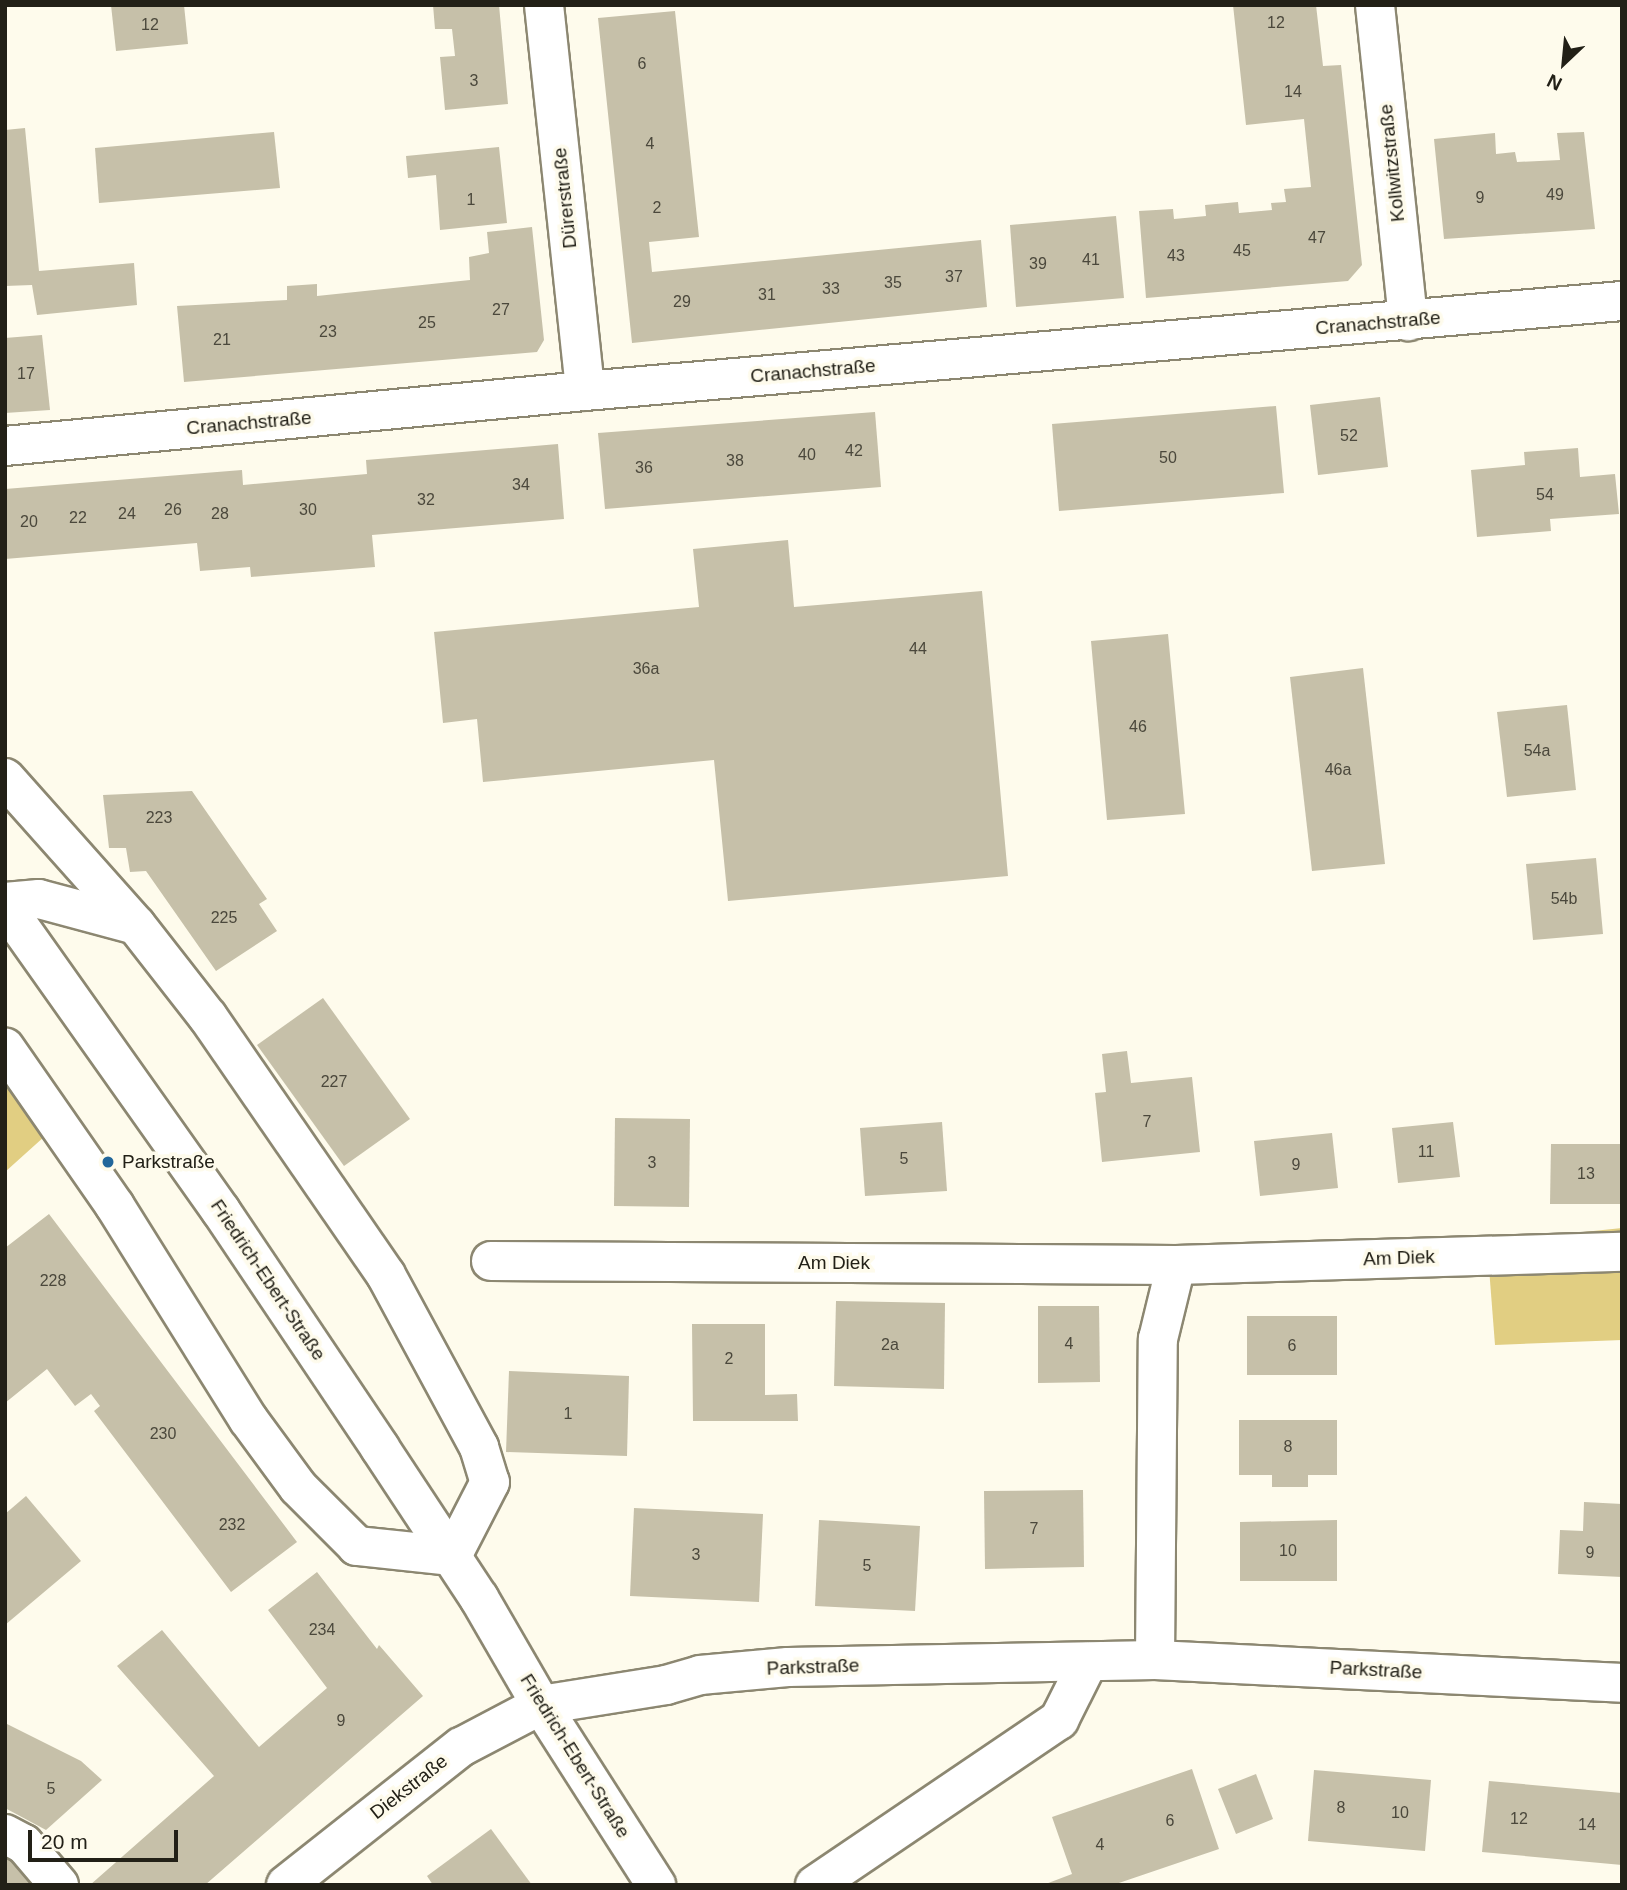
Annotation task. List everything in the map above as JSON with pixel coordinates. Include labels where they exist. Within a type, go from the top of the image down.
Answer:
[{"type":"street","name":"Dürerstraße","points":[[544,5],[585,391]]},
{"type":"street","name":"Kollwitzstraße","points":[[1375,5],[1408,321]]},
{"type":"street","name":"Cranachstraße","points":[[5,446],[585,391],[1622,301]]},
{"type":"street","points":[[5,778],[136,926],[208,1017],[386,1276],[479,1447],[490,1482],[452,1556],[357,1546],[298,1487],[248,1419],[115,1206],[5,1048]]},
{"type":"street","name":"Friedrich-Ebert-Straße","points":[[136,926],[39,899],[5,904],[255,1260],[452,1556],[541,1705],[656,1885]]},
{"type":"street","name":"Am Diek","points":[[491,1261],[1176,1265],[1622,1252]]},
{"type":"street","points":[[1155,1660],[1158,1339],[1176,1265]]},
{"type":"street","name":"Parkstraße","points":[[541,1705],[666,1685],[700,1675],[788,1667],[1155,1660],[1622,1683]]},
{"type":"street","points":[[814,1885],[1059,1720],[1088,1662]]},
{"type":"street","name":"Diekstraße","points":[[286,1885],[461,1746],[541,1705]]},
{"type":"street","points":[[5,1834],[24,1844],[59,1885]]},
{"type":"shaded area","points":[[5,1079],[45,1136],[5,1172]]},
{"type":"shaded area","points":[[1622,1228],[1622,1340],[1495,1345],[1487,1242]]},
{"type":"building","points":[[111,5],[184,5],[188,44],[116,51]]},
{"type":"building","points":[[433,5],[499,5],[508,104],[445,110],[440,57],[455,56],[452,29],[435,29]]},
{"type":"building","points":[[1233,5],[1316,5],[1323,66],[1341,65],[1362,265],[1348,281],[1146,298],[1139,211],[1173,209],[1174,219],[1206,216],[1205,205],[1238,202],[1239,213],[1272,210],[1271,203],[1286,202],[1284,189],[1311,187],[1304,119],[1246,125]]},
{"type":"building","points":[[675,11],[699,237],[649,242],[652,272],[981,240],[987,307],[632,343],[598,18]]},
{"type":"building","points":[[25,128],[39,271],[134,263],[137,305],[37,315],[32,285],[5,286],[5,130]]},
{"type":"building","points":[[274,132],[280,188],[99,203],[95,148]]},
{"type":"building","points":[[1584,132],[1595,229],[1444,239],[1434,139],[1495,133],[1496,154],[1515,152],[1517,162],[1560,160],[1557,133]]},
{"type":"building","points":[[499,147],[507,223],[440,230],[436,175],[408,178],[406,156]]},
{"type":"building","points":[[1116,216],[1124,298],[1016,307],[1010,225]]},
{"type":"building","points":[[532,227],[544,340],[537,352],[184,382],[177,306],[287,300],[287,286],[317,284],[317,296],[470,280],[469,257],[489,253],[487,232]]},
{"type":"building","points":[[42,335],[50,410],[5,413],[5,338]]},
{"type":"building","points":[[1380,397],[1388,467],[1318,475],[1310,405]]},
{"type":"building","points":[[1276,406],[1284,493],[1059,511],[1052,424]]},
{"type":"building","points":[[875,412],[881,487],[605,509],[598,433]]},
{"type":"building","points":[[558,444],[564,519],[372,535],[375,567],[251,577],[250,567],[200,571],[197,543],[5,559],[5,489],[242,470],[243,485],[367,474],[366,460]]},
{"type":"building","points":[[1578,448],[1580,477],[1615,474],[1619,514],[1550,519],[1551,531],[1477,537],[1471,470],[1525,465],[1524,452]]},
{"type":"building","points":[[788,540],[794,607],[982,591],[1008,876],[728,901],[714,760],[483,782],[477,719],[443,723],[434,632],[699,607],[693,549]]},
{"type":"building","points":[[1168,634],[1185,814],[1107,820],[1091,641]]},
{"type":"building","points":[[1363,668],[1385,864],[1312,871],[1290,677]]},
{"type":"building","points":[[1567,705],[1576,790],[1507,797],[1497,712]]},
{"type":"building","points":[[192,791],[267,899],[259,904],[277,931],[216,971],[146,871],[130,872],[126,848],[109,848],[103,795]]},
{"type":"building","points":[[1596,858],[1603,934],[1533,940],[1526,864]]},
{"type":"building","points":[[323,998],[410,1119],[344,1166],[257,1045]]},
{"type":"building","points":[[1127,1051],[1131,1083],[1192,1077],[1200,1152],[1102,1162],[1095,1093],[1106,1092],[1102,1054]]},
{"type":"building","points":[[615,1118],[690,1119],[689,1207],[614,1206]]},
{"type":"building","points":[[942,1122],[947,1191],[865,1196],[860,1128]]},
{"type":"building","points":[[1453,1122],[1460,1177],[1398,1183],[1392,1128]]},
{"type":"building","points":[[1332,1133],[1338,1188],[1260,1196],[1254,1141]]},
{"type":"building","points":[[1551,1144],[1622,1144],[1622,1204],[1550,1204]]},
{"type":"building","points":[[49,1214],[297,1542],[231,1592],[94,1411],[100,1406],[91,1394],[75,1406],[47,1369],[5,1403],[5,1248]]},
{"type":"building","points":[[836,1301],[945,1303],[944,1389],[834,1386]]},
{"type":"building","points":[[1038,1306],[1099,1306],[1100,1382],[1038,1383]]},
{"type":"building","points":[[1247,1316],[1337,1316],[1337,1375],[1247,1375]]},
{"type":"building","points":[[692,1324],[765,1324],[765,1395],[797,1394],[798,1421],[693,1421]]},
{"type":"building","points":[[509,1371],[629,1376],[627,1456],[506,1452]]},
{"type":"building","points":[[1239,1420],[1337,1420],[1337,1475],[1308,1475],[1308,1487],[1272,1487],[1272,1475],[1239,1475]]},
{"type":"building","points":[[1083,1490],[1084,1567],[985,1569],[984,1491]]},
{"type":"building","points":[[26,1496],[81,1561],[5,1625],[5,1514]]},
{"type":"building","points":[[1584,1502],[1622,1504],[1622,1577],[1558,1574],[1560,1530],[1583,1531]]},
{"type":"building","points":[[634,1508],[763,1514],[759,1602],[630,1596]]},
{"type":"building","points":[[819,1520],[920,1526],[915,1611],[815,1606]]},
{"type":"building","points":[[1337,1520],[1337,1581],[1240,1581],[1240,1522]]},
{"type":"building","points":[[317,1572],[377,1649],[379,1645],[423,1696],[205,1885],[90,1885],[214,1776],[117,1666],[162,1630],[259,1747],[327,1688],[268,1610]]},
{"type":"building","points":[[5,1723],[81,1761],[102,1780],[46,1830],[5,1808]]},
{"type":"building","points":[[1192,1769],[1219,1849],[1113,1885],[1043,1885],[1072,1874],[1052,1817]]},
{"type":"building","points":[[1314,1770],[1431,1780],[1425,1851],[1308,1841]]},
{"type":"building","points":[[1256,1774],[1273,1819],[1236,1834],[1218,1789]]},
{"type":"building","points":[[1489,1781],[1622,1793],[1622,1865],[1482,1852]]},
{"type":"building","points":[[491,1829],[532,1885],[433,1885],[427,1876]]},
{"type":"building","points":[[5,1847],[45,1885],[5,1885]]},
{"type":"place","name":"Parkstraße","points":[[108,1162]]}]
